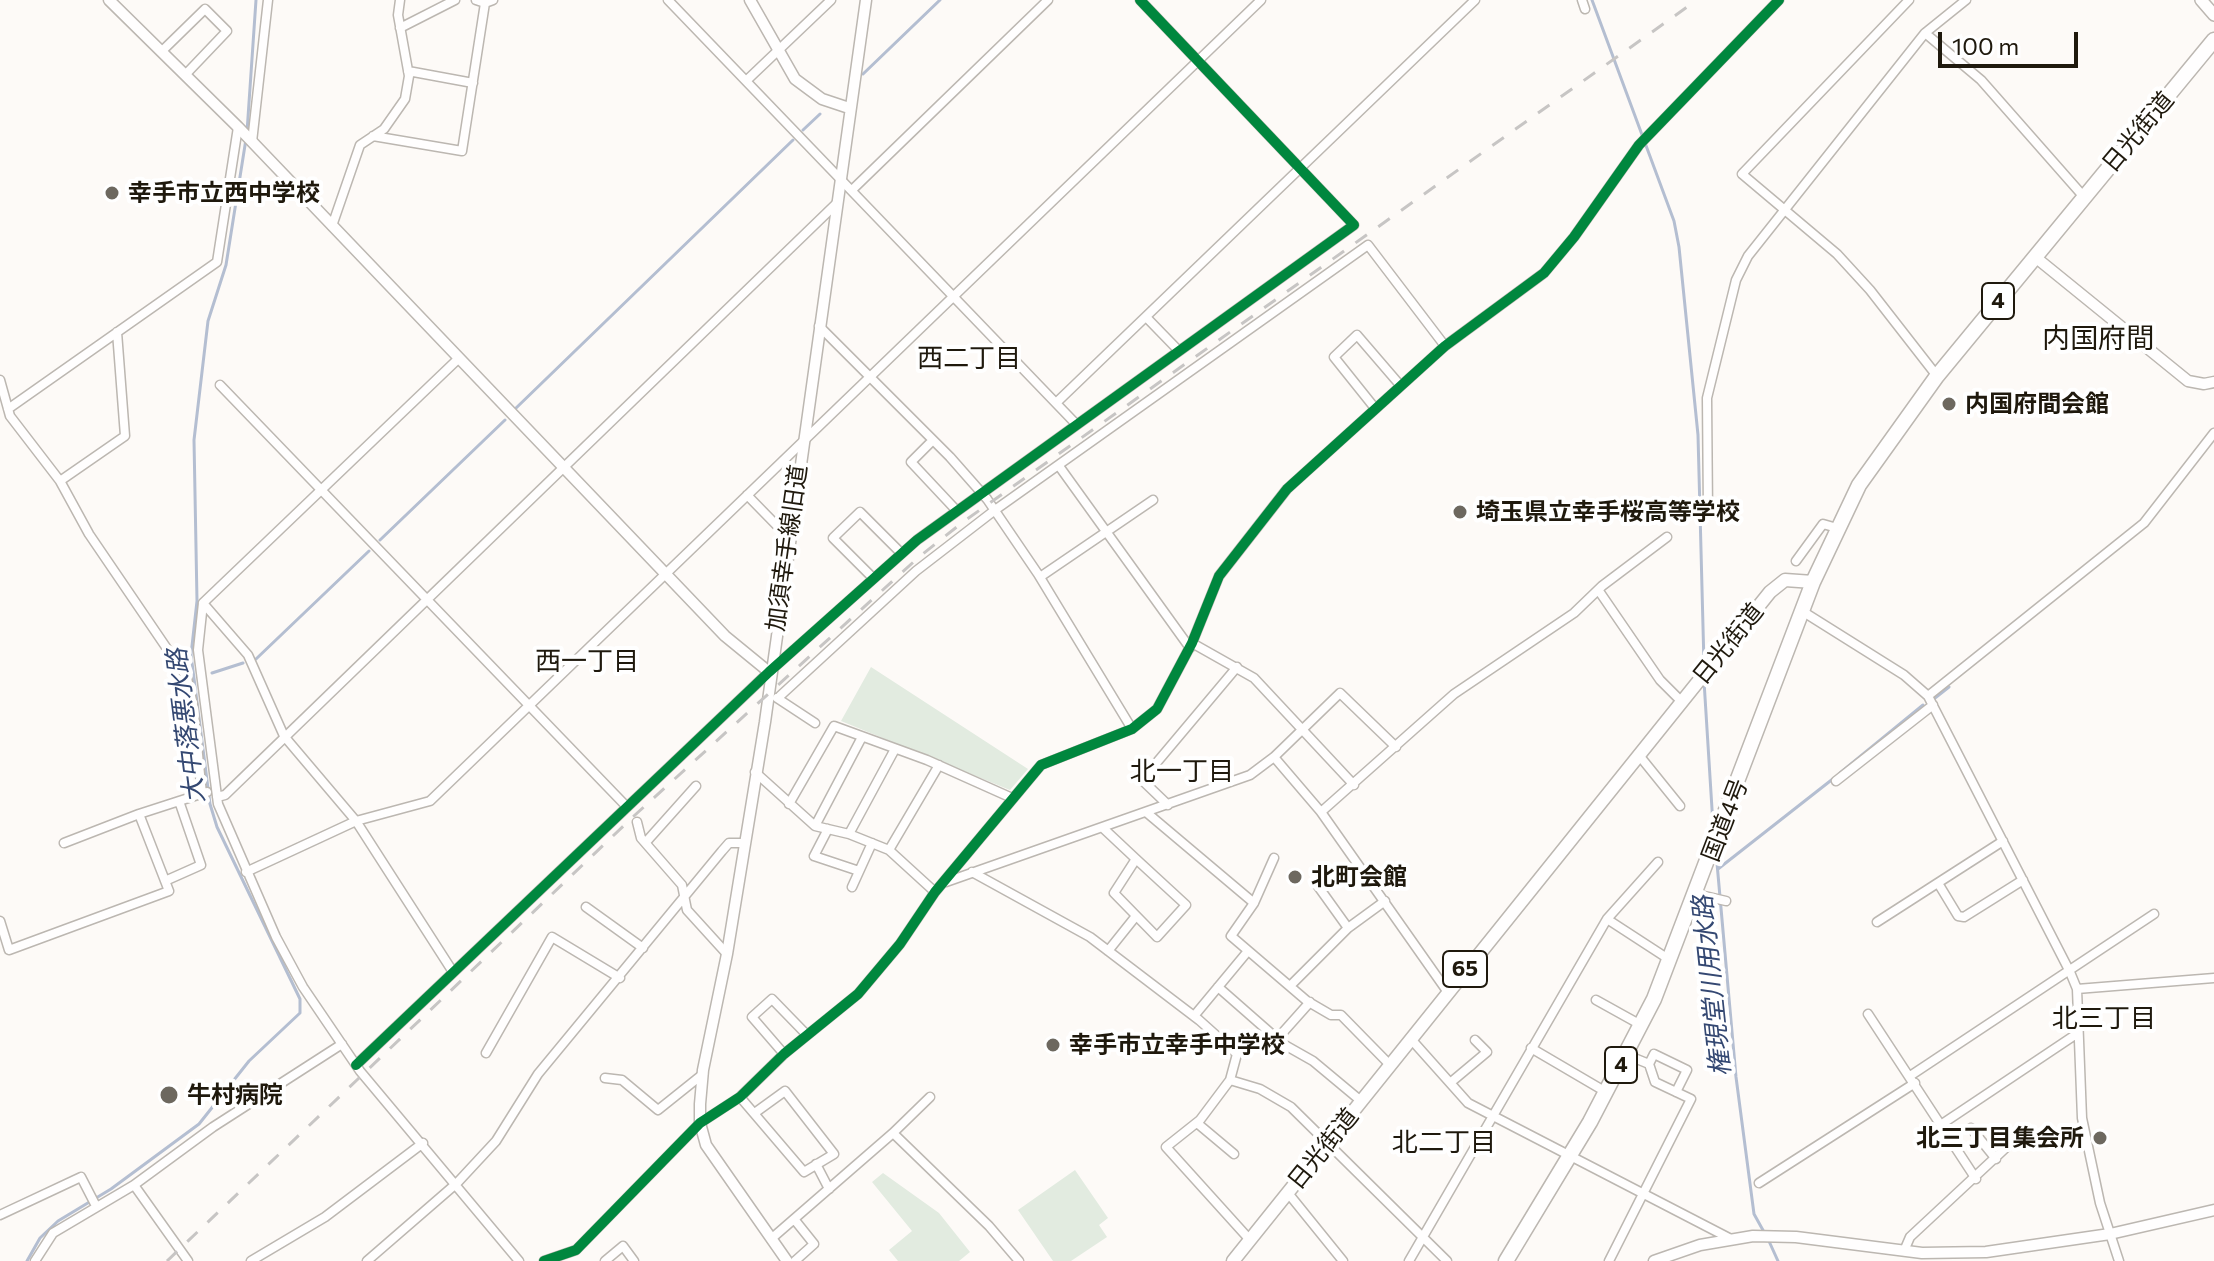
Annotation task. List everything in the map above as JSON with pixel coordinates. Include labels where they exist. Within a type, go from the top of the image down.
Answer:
[{"type":"highway","name":"日光街道","points":[[1813,582],[1869,467],[1937,376],[2214,40]]},
{"type":"highway","name":"国道4号","points":[[1506,1261],[1607,1092],[1671,961],[1813,582]]},
{"type":"main road","points":[[2201,0],[2214,15]]},
{"type":"main road","name":"日光街道","points":[[1233,1261],[1638,754],[1778,585],[1794,579],[1813,582]]},
{"type":"street","points":[[109,0],[240,129],[725,636],[769,672]]},
{"type":"street","points":[[252,142],[268,0]]},
{"type":"street","points":[[332,226],[360,145],[384,129],[405,99],[408,71],[400,28],[400,0]]},
{"type":"street","points":[[400,28],[455,0]]},
{"type":"street","points":[[668,0],[1076,424]]},
{"type":"street","points":[[750,0],[777,53],[805,87],[822,99],[849,108]]},
{"type":"street","points":[[746,81],[831,0]]},
{"type":"street","name":"加須幸手線旧道","points":[[787,1261],[725,1177],[706,1145],[700,1123],[703,1074],[727,954],[767,703],[866,0]]},
{"type":"street","points":[[852,190],[1048,0]]},
{"type":"street","points":[[356,1065],[769,672],[901,553],[956,510],[1354,225],[1140,0]]},
{"type":"street","points":[[246,872],[356,821],[430,801],[1261,0]]},
{"type":"street","points":[[1056,403],[1475,0]]},
{"type":"street","points":[[544,1261],[576,1250],[700,1123],[740,1097],[784,1054],[858,994],[900,944],[935,892],[1041,765],[1132,729],[1157,709],[1191,645],[1228,563],[1287,489],[1339,445],[1374,407],[1445,346],[1544,273],[1574,237],[1642,142],[1779,0]]},
{"type":"street","points":[[1909,0],[1742,174],[1837,254],[1870,290],[1937,376]]},
{"type":"street","points":[[1708,513],[1707,398],[1736,280],[1748,256],[1925,33],[1966,0]]},
{"type":"street","points":[[373,136],[462,151],[485,1]]},
{"type":"street","points":[[162,51],[205,9],[227,31],[186,74]]},
{"type":"street","points":[[1925,33],[1981,80],[2084,197]]},
{"type":"street","points":[[408,71],[473,83]]},
{"type":"street","points":[[8,409],[217,262],[240,129]]},
{"type":"street","points":[[64,843],[179,801],[211,793],[225,795],[837,203]]},
{"type":"street","points":[[767,703],[780,696],[894,590],[995,510],[1368,245],[1445,346]]},
{"type":"street","points":[[2034,256],[2188,381],[2214,382]]},
{"type":"street","points":[[1146,317],[1179,351]]},
{"type":"street","points":[[819,326],[933,440],[995,510],[1040,577],[1132,729]]},
{"type":"street","points":[[60,481],[125,436],[117,332]]},
{"type":"street","points":[[1374,407],[1334,357],[1357,335],[1400,385]]},
{"type":"street","points":[[211,793],[198,650],[203,603],[458,359]]},
{"type":"street","points":[[0,380],[8,409],[60,481],[89,534],[187,678],[211,793],[303,987],[356,1065],[519,1261]]},
{"type":"street","points":[[220,385],[627,807]]},
{"type":"street","points":[[1928,696],[2144,523],[2214,433]]},
{"type":"street","points":[[933,440],[911,462],[956,510]]},
{"type":"street","points":[[1059,466],[1105,533],[1191,645],[1254,678],[1354,785]]},
{"type":"street","points":[[747,495],[788,537]]},
{"type":"street","points":[[1040,577],[1153,500]]},
{"type":"street","points":[[873,578],[833,538],[860,512],[901,553]]},
{"type":"street","points":[[1796,561],[1823,524],[1837,528]]},
{"type":"street","points":[[1321,812],[1454,694],[1574,613],[1667,537]]},
{"type":"street","points":[[1599,591],[1660,680],[1681,701]]},
{"type":"street","points":[[203,603],[248,655],[284,736],[356,821],[453,972]]},
{"type":"street","points":[[1802,611],[1904,675],[1928,696],[2070,972],[2077,989],[2082,1118],[2119,1261]]},
{"type":"street","points":[[1168,805],[1142,780],[1237,667]]},
{"type":"street","points":[[945,882],[1250,775],[1274,757],[1340,693],[1396,747]]},
{"type":"street","points":[[780,696],[815,723]]},
{"type":"street","points":[[1836,781],[1933,705]]},
{"type":"street","points":[[789,804],[834,726],[939,765],[1012,798]]},
{"type":"street","points":[[815,826],[862,737]]},
{"type":"street","points":[[849,834],[895,749]]},
{"type":"street","points":[[1638,754],[1680,806]]},
{"type":"street","points":[[1274,757],[1321,812],[1447,991]]},
{"type":"street","points":[[889,850],[939,765]]},
{"type":"street","points":[[755,772],[815,826],[849,834],[889,850],[935,892]]},
{"type":"street","points":[[646,842],[696,786]]},
{"type":"street","points":[[165,881],[201,865],[179,801]]},
{"type":"street","points":[[1146,812],[1254,903]]},
{"type":"street","points":[[0,921],[9,950],[169,891],[139,814]]},
{"type":"street","points":[[637,822],[646,842],[677,876],[685,892],[683,902]]},
{"type":"street","points":[[1103,828],[1186,905],[1157,937],[1114,893],[1136,859]]},
{"type":"street","points":[[828,829],[814,856],[859,871]]},
{"type":"street","points":[[1877,922],[2003,841]]},
{"type":"street","points":[[367,1261],[457,1183],[496,1141],[538,1074],[729,843],[743,843]]},
{"type":"street","points":[[852,887],[872,843]]},
{"type":"street","points":[[1274,858],[1254,903],[1231,936],[1310,1002],[1331,1015],[1341,1015],[1390,1065]]},
{"type":"street","points":[[1409,1261],[1607,919],[1658,862]]},
{"type":"street","points":[[972,872],[1090,937],[1194,1016],[1237,1054],[1230,1080],[1197,1123],[1166,1147],[1250,1240]]},
{"type":"street","points":[[1938,883],[1958,916],[1964,917],[2023,880]]},
{"type":"street","points":[[1315,882],[1348,928]]},
{"type":"street","points":[[1696,894],[1726,901]]},
{"type":"street","points":[[1290,986],[1348,928],[1385,901]]},
{"type":"street","points":[[683,902],[727,954]]},
{"type":"street","points":[[586,907],[643,948]]},
{"type":"street","points":[[1759,1183],[2154,914]]},
{"type":"street","points":[[1108,951],[1136,916]]},
{"type":"street","points":[[1607,919],[1671,961]]},
{"type":"street","points":[[486,1053],[552,937],[620,978]]},
{"type":"street","points":[[1194,1016],[1248,951]]},
{"type":"street","points":[[2077,989],[2214,978]]},
{"type":"street","points":[[1218,987],[1277,1039],[1313,1061],[1361,1101]]},
{"type":"street","points":[[784,1054],[752,1017],[772,999],[807,1035]]},
{"type":"street","points":[[1596,1000],[1641,1026]]},
{"type":"street","points":[[1277,1039],[1310,1002]]},
{"type":"street","points":[[1868,1014],[1976,1179]]},
{"type":"street","points":[[1942,1124],[2078,1033]]},
{"type":"street","points":[[1410,1038],[1468,1103],[1572,1154],[1729,1238]]},
{"type":"street","points":[[1450,1083],[1487,1052],[1475,1040]]},
{"type":"street","points":[[35,1261],[53,1233],[134,1185],[213,1127],[342,1044]]},
{"type":"street","points":[[1531,1048],[1607,1092]]},
{"type":"street","points":[[1609,1261],[1691,1099],[1676,1092],[1655,1082],[1649,1064],[1654,1054],[1687,1070],[1676,1092]]},
{"type":"street","points":[[1627,1055],[1649,1064]]},
{"type":"street","points":[[605,1078],[622,1080],[658,1110],[703,1074]]},
{"type":"street","points":[[1230,1080],[1260,1089],[1291,1107],[1447,1261]]},
{"type":"street","points":[[740,1097],[756,1112],[804,1172],[834,1154],[785,1091],[756,1112]]},
{"type":"street","points":[[771,1239],[930,1097]]},
{"type":"street","points":[[1197,1123],[1234,1154]]},
{"type":"street","points":[[1971,1128],[1996,1159]]},
{"type":"street","points":[[893,1133],[989,1226],[1019,1261]]},
{"type":"street","points":[[1904,1251],[1910,1237],[1976,1179],[2012,1142]]},
{"type":"street","points":[[251,1261],[325,1217],[423,1143]]},
{"type":"street","points":[[816,1164],[829,1189]]},
{"type":"street","points":[[0,1215],[81,1177],[96,1205]]},
{"type":"street","points":[[134,1185],[188,1261]]},
{"type":"street","points":[[1288,1193],[1343,1261]]},
{"type":"street","points":[[1654,1261],[1729,1238],[1775,1235],[1904,1251],[1922,1257],[2026,1248],[2110,1234],[2214,1210]]},
{"type":"street","points":[[794,1219],[814,1244],[795,1261]]},
{"type":"street","points":[[605,1261],[623,1246],[634,1261]]},
{"type":"shaded area","points":[[871,667],[1028,769],[1010,790],[841,721]]},
{"type":"shaded area","points":[[1075,1170],[1108,1218],[1099,1225],[1107,1237],[1071,1261],[1053,1261],[1018,1210]]},
{"type":"shaded area","points":[[883,1173],[939,1213],[970,1252],[959,1261],[898,1261],[889,1250],[912,1231],[872,1182]]},
{"type":"waterway","name":"大中落悪水路","points":[[247,132],[256,0]]},
{"type":"waterway","points":[[863,74],[940,0]]},
{"type":"waterway","points":[[1592,0],[1674,221],[1679,247],[1698,435],[1704,665]]},
{"type":"waterway","points":[[803,130],[820,114]]},
{"type":"waterway","name":"大中落悪水路","points":[[27,1261],[40,1238],[58,1221],[111,1189],[199,1124],[249,1061],[300,1013],[300,999],[217,827],[210,804],[191,655],[197,601],[194,440],[208,321],[226,265],[246,139]]},
{"type":"waterway","points":[[515,409],[793,140]]},
{"type":"waterway","points":[[380,540],[505,420]]},
{"type":"waterway","points":[[256,659],[369,551]]},
{"type":"waterway","points":[[212,673],[243,663]]},
{"type":"waterway","points":[[1704,681],[1713,825]]},
{"type":"waterway","name":"権現堂川用水路","points":[[1935,698],[1949,687]]},
{"type":"waterway","name":"権現堂川用水路","points":[[1840,773],[1923,705]]},
{"type":"waterway","name":"権現堂川用水路","points":[[1718,869],[1834,778]]},
{"type":"waterway","name":"権現堂川用水路","points":[[1716,852],[1736,1077],[1754,1214],[1764,1232]]},
{"type":"waterway","name":"権現堂川用水路","points":[[1768,1239],[1778,1261]]},
{"type":"railway","points":[[167,1261],[635,815],[919,557],[963,522],[1697,0]]},
{"type":"cycle path","points":[[356,1065],[769,672],[917,540],[1354,225],[1140,0]]},
{"type":"cycle path","points":[[544,1261],[576,1250],[700,1123],[740,1097],[784,1054],[858,994],[900,944],[935,892],[1041,765],[1132,729],[1157,709],[1192,643],[1219,576],[1287,489],[1445,346],[1544,273],[1574,237],[1639,145],[1779,0]]},
{"type":"place","name":"幸手市立西中学校","points":[[112,193]]},
{"type":"place","name":"内国府間会館","points":[[1949,404]]},
{"type":"place","name":"埼玉県立幸手桜高等学校","points":[[1460,512]]},
{"type":"place","name":"北町会館","points":[[1295,877]]},
{"type":"place","name":"幸手市立幸手中学校","points":[[1053,1045]]},
{"type":"place","name":"牛村病院","points":[[169,1095]]},
{"type":"place","name":"北三丁目集会所","points":[[2100,1138]]},
{"type":"district","name":"内国府間","points":[[2098,339]]},
{"type":"district","name":"西二丁目","points":[[969,358]]},
{"type":"district","name":"西一丁目","points":[[587,661]]},
{"type":"district","name":"北一丁目","points":[[1182,771]]},
{"type":"district","name":"北三丁目","points":[[2104,1018]]},
{"type":"district","name":"北二丁目","points":[[1444,1142]]}]
